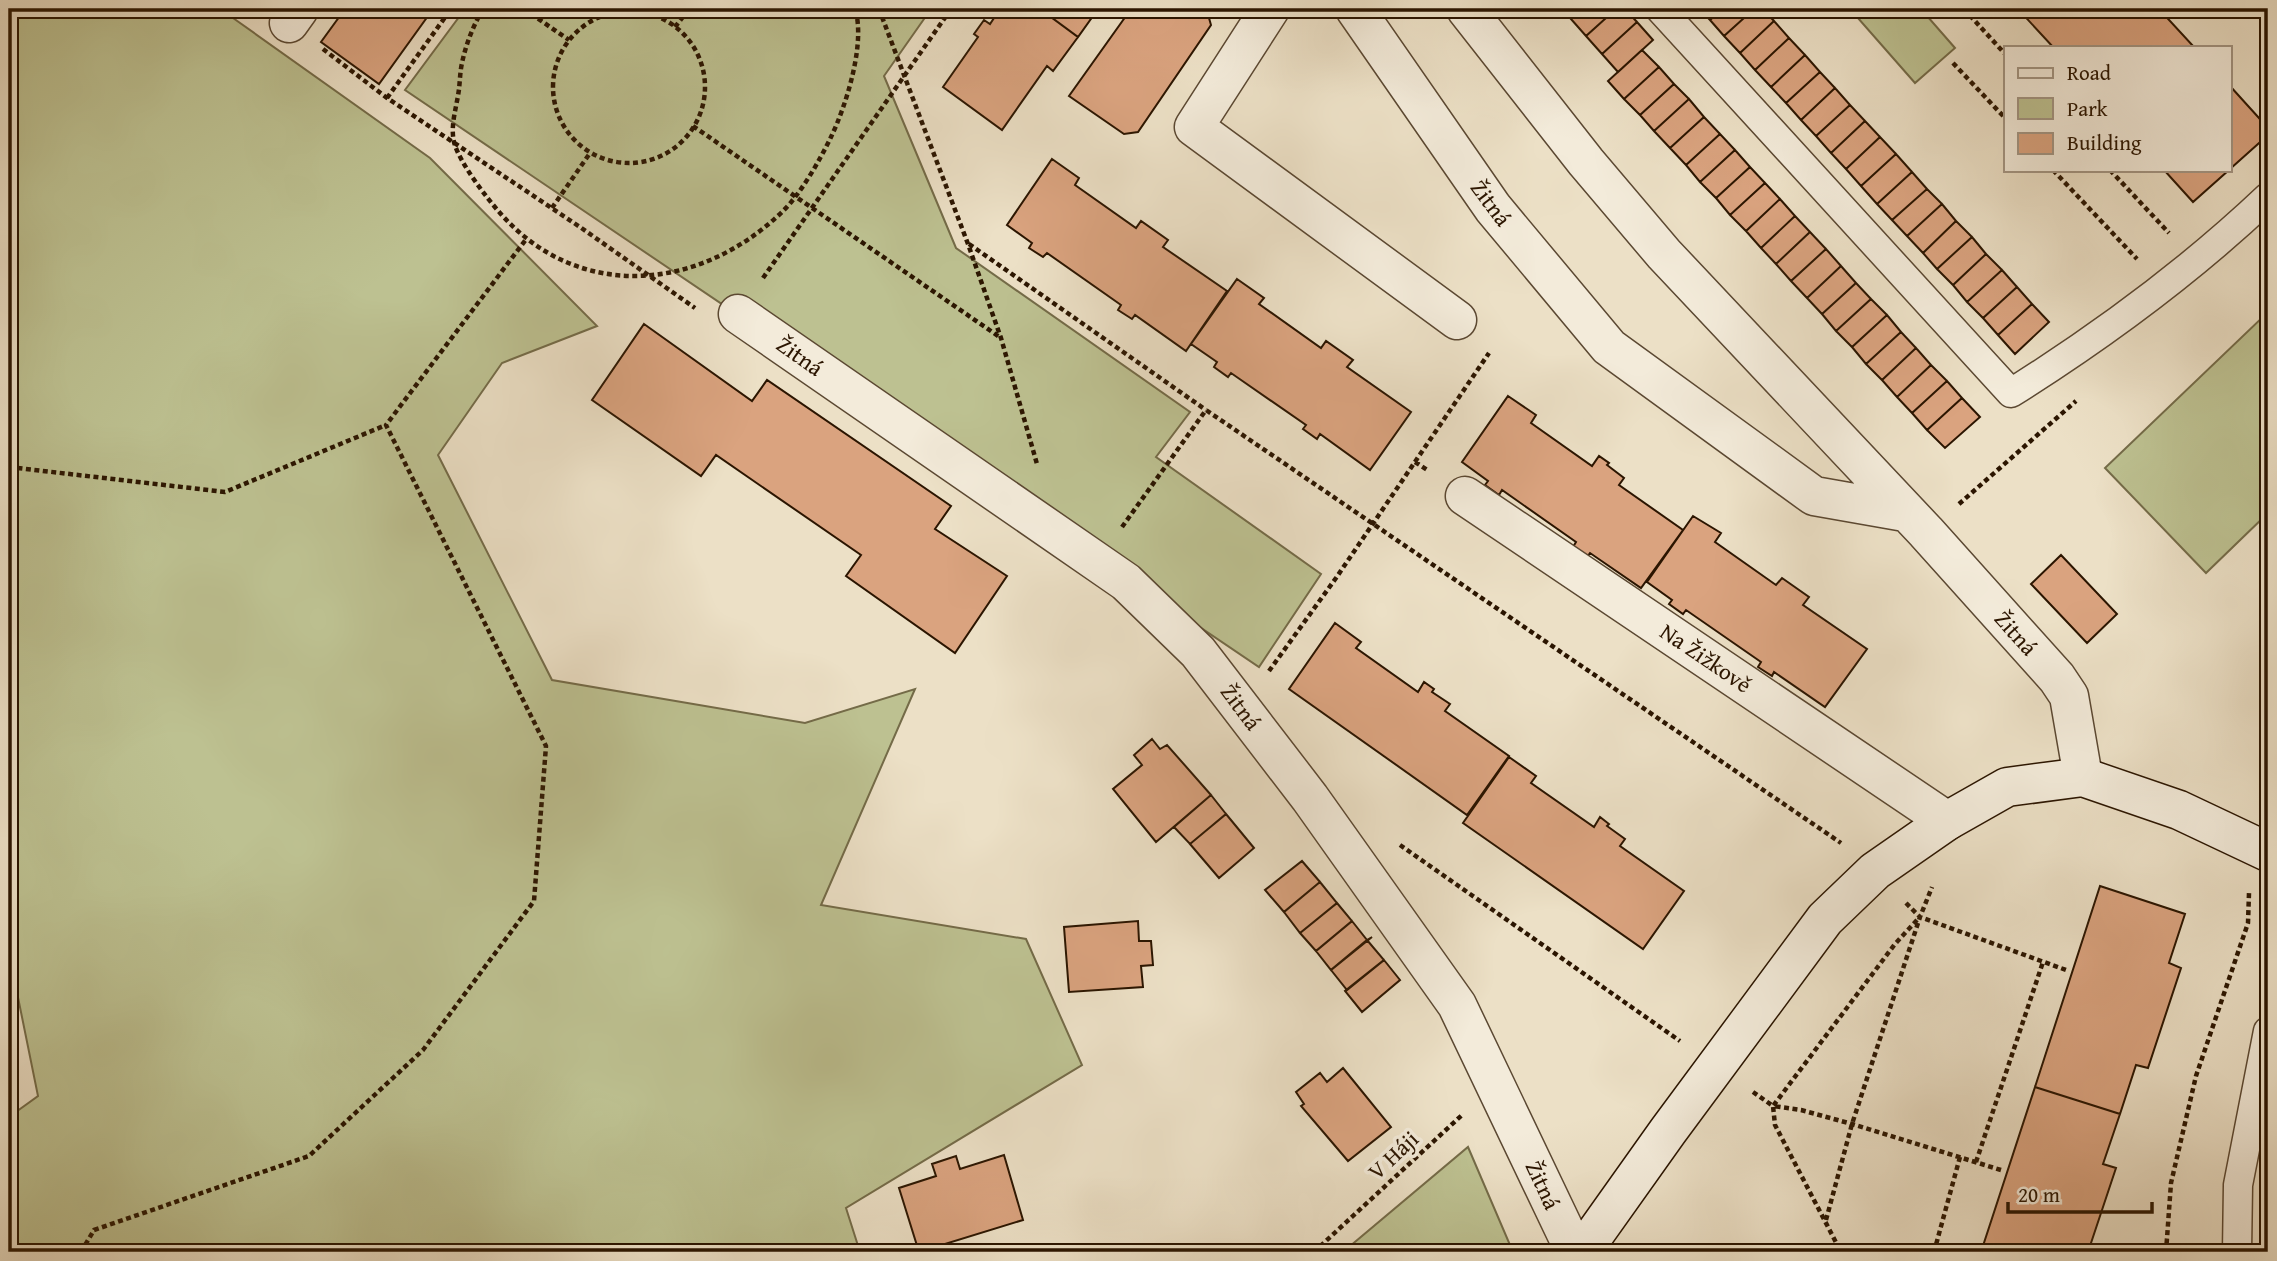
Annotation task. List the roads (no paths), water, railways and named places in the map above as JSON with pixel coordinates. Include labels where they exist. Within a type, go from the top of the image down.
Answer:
[{"type":"street","points":[[1270,9],[1194,127],[1457,320]]},
{"type":"street","name":"Žitná","points":[[1355,9],[1493,208],[1609,347],[1814,496],[1916,522]]},
{"type":"street","name":"Žitná","points":[[1466,9],[1586,162],[1664,254],[1916,522],[2057,678],[2069,696],[2083,777]]},
{"type":"street","name":"Žitná","points":[[738,314],[1126,582],[1198,652],[1310,798],[1457,1005],[1574,1252]]},
{"type":"street","name":"Na Žižkově","points":[[1465,496],[1947,821]]},
{"type":"street","points":[[1582,1252],[1825,919],[1875,871],[1947,821],[2007,787],[2083,777],[2179,810],[2268,852]]},
{"type":"lane","points":[[1660,9],[2011,393],[2076,352],[2229,234],[2268,197]]},
{"type":"lane","points":[[2237,1252],[2238,1185],[2268,1031]]}]
